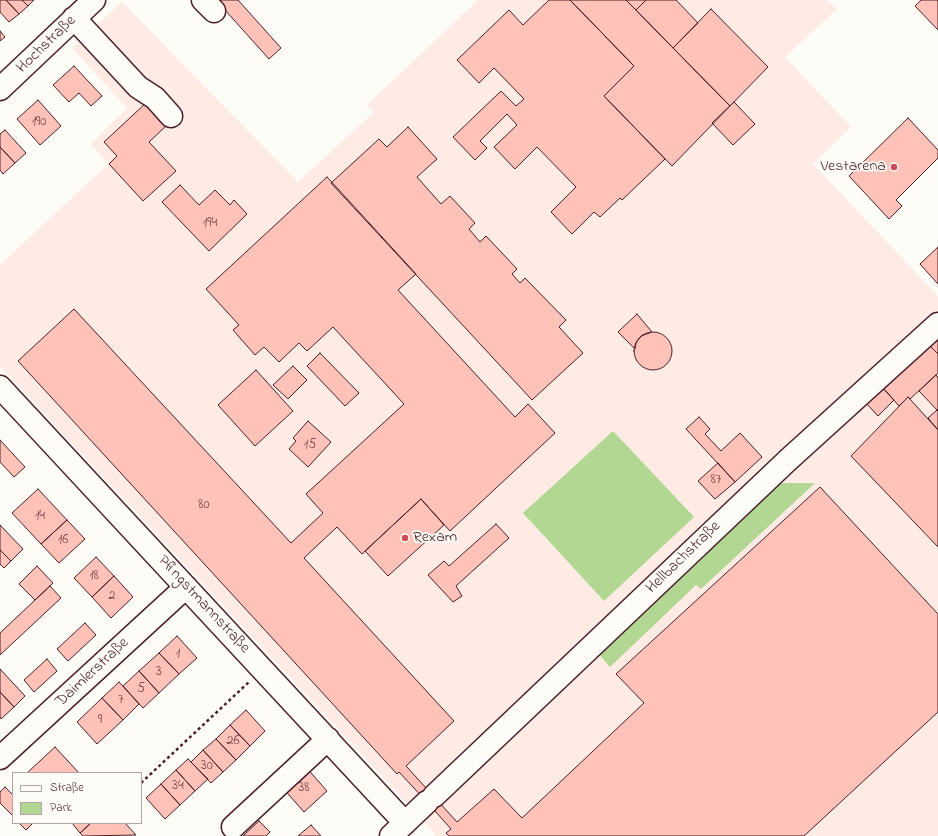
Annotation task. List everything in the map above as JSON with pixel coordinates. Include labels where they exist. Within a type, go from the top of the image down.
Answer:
[{"type":"street","name":"Hochstraße","points":[[0,89],[94,0]]},
{"type":"street","points":[[74,18],[138,87],[155,98],[171,116]]},
{"type":"street","name":"Hellbachstraße","points":[[398,830],[788,460],[938,324]]},
{"type":"street","name":"Pfingstmannstraße","points":[[0,387],[328,739],[398,830]]},
{"type":"street","name":"Daimlerstraße","points":[[0,758],[186,587]]},
{"type":"street","points":[[233,827],[328,739]]},
{"type":"path","points":[[142,782],[262,669]]},
{"type":"shaded area","points":[[478,0],[827,0],[837,9],[785,57],[851,127],[813,164],[938,296],[938,836],[433,836],[435,834],[392,787],[0,366],[0,265],[108,164],[91,144],[127,108],[72,48],[122,2],[298,182],[374,112],[367,105]]},
{"type":"green space","points":[[613,431],[694,517],[604,601],[523,513]]},
{"type":"green space","points":[[780,483],[815,483],[701,589],[696,585],[610,667],[597,652]]},
{"type":"building","points":[[0,0],[6,0],[19,14],[9,22],[0,12]]},
{"type":"building","points":[[6,0],[22,0],[28,6],[19,14]]},
{"type":"building","points":[[22,0],[34,0],[28,6]]},
{"type":"building","points":[[216,0],[238,0],[281,48],[269,59]]},
{"type":"building","points":[[549,0],[570,0],[634,66],[604,96],[665,159],[622,200],[620,198],[600,217],[594,212],[572,234],[551,212],[576,187],[537,147],[515,169],[494,147],[517,125],[507,114],[480,141],[487,148],[475,160],[453,137],[501,91],[516,106],[524,99],[494,68],[479,83],[457,60],[509,10],[523,25]]},
{"type":"building","points":[[570,0],[626,0],[730,106],[672,166],[604,96],[634,66]]},
{"type":"building","points":[[626,0],[646,0],[636,10]]},
{"type":"building","points":[[646,0],[676,0],[698,23],[673,48],[636,10]]},
{"type":"building","points":[[921,0],[938,0],[938,30],[915,6]]},
{"type":"building","points":[[711,9],[768,67],[730,106],[673,48]]},
{"type":"building","points":[[0,31],[5,37],[0,41]]},
{"type":"building","points":[[74,66],[102,96],[91,106],[79,93],[69,102],[53,85]]},
{"type":"building","points":[[38,100],[61,126],[40,145],[17,119]]},
{"type":"building","points":[[734,102],[755,124],[733,145],[712,123]]},
{"type":"building","points":[[146,103],[167,125],[149,142],[176,171],[143,201],[109,164],[117,156],[104,142]]},
{"type":"building","name":"Vestarena","points":[[908,118],[938,150],[938,158],[896,200],[902,206],[889,219],[849,176]]},
{"type":"building","points":[[408,127],[437,159],[417,177],[441,204],[450,196],[475,223],[469,229],[480,242],[486,236],[517,269],[512,274],[520,283],[525,278],[566,320],[559,327],[583,353],[532,400],[331,183],[379,139],[387,147]]},
{"type":"building","points":[[5,130],[26,153],[15,163],[0,147],[0,134]]},
{"type":"building","points":[[0,147],[15,163],[3,174],[0,170]]},
{"type":"building","points":[[327,177],[416,274],[398,290],[515,417],[528,404],[555,433],[450,531],[421,499],[362,554],[337,527],[304,558],[454,721],[406,766],[457,822],[494,789],[522,818],[644,703],[616,674],[820,487],[938,614],[938,712],[804,836],[449,836],[446,833],[451,829],[427,802],[399,772],[397,774],[18,361],[74,309],[291,543],[323,513],[306,494],[404,404],[333,327],[307,351],[299,343],[279,362],[264,347],[255,355],[233,330],[239,325],[206,289]]},
{"type":"building","points":[[180,185],[199,205],[215,190],[230,205],[234,200],[247,214],[209,251],[162,202]]},
{"type":"building","points":[[938,247],[938,284],[920,264]]},
{"type":"building","points":[[637,314],[652,332],[641,336],[636,343],[635,349],[618,332]]},
{"type":"building","points":[[649,332],[657,332],[669,341],[672,351],[669,361],[663,367],[657,370],[649,370],[637,361],[634,355],[634,347],[643,335]]},
{"type":"building","points":[[938,337],[938,354],[929,345]]},
{"type":"building","points":[[929,345],[938,354],[938,373],[910,399],[908,397],[899,406],[883,388]]},
{"type":"building","points":[[320,353],[359,393],[345,406],[307,366]]},
{"type":"building","points":[[293,366],[307,380],[288,399],[273,385]]},
{"type":"building","points":[[256,370],[293,411],[255,446],[218,405]]},
{"type":"building","points":[[936,375],[938,378],[938,411],[919,391]]},
{"type":"building","points":[[883,388],[894,400],[878,416],[867,404]]},
{"type":"building","points":[[908,397],[938,430],[938,547],[851,456]]},
{"type":"building","points":[[937,410],[938,411],[938,430],[928,418]]},
{"type":"building","points":[[699,417],[710,429],[705,434],[721,451],[740,433],[762,457],[735,482],[686,429]]},
{"type":"building","points":[[308,421],[331,442],[308,467],[289,449],[296,441],[293,438]]},
{"type":"building","points":[[0,440],[25,467],[14,477],[0,462]]},
{"type":"building","points":[[718,463],[735,482],[715,499],[698,481]]},
{"type":"building","points":[[38,489],[67,520],[41,544],[12,513]]},
{"type":"building","name":"Rexam","points":[[421,499],[444,525],[388,576],[365,551]]},
{"type":"building","points":[[67,520],[85,539],[59,563],[41,544]]},
{"type":"building","points":[[496,524],[509,538],[456,586],[462,596],[453,602],[428,575],[444,561],[449,566]]},
{"type":"building","points":[[0,525],[23,549],[11,561],[0,550]]},
{"type":"building","points":[[0,550],[11,561],[4,568],[0,564]]},
{"type":"building","points":[[96,557],[114,576],[92,597],[74,578]]},
{"type":"building","points":[[37,566],[53,583],[35,600],[19,584]]},
{"type":"building","points":[[114,576],[133,597],[111,618],[92,597]]},
{"type":"building","points":[[50,586],[61,598],[0,655],[0,633]]},
{"type":"building","points":[[85,623],[96,635],[68,661],[57,649]]},
{"type":"building","points":[[177,636],[197,658],[179,674],[159,653]]},
{"type":"building","points":[[159,653],[179,674],[159,693],[139,671]]},
{"type":"building","points":[[47,659],[57,671],[34,692],[24,680]]},
{"type":"building","points":[[0,669],[25,696],[14,707],[0,692]]},
{"type":"building","points":[[139,671],[159,693],[143,708],[123,686]]},
{"type":"building","points":[[119,682],[139,704],[123,720],[102,698]]},
{"type":"building","points":[[0,692],[14,707],[1,719],[0,717]]},
{"type":"building","points":[[102,698],[123,720],[97,744],[77,722]]},
{"type":"building","points":[[246,710],[265,731],[250,746],[230,725]]},
{"type":"building","points":[[230,725],[250,746],[236,760],[216,739]]},
{"type":"building","points":[[216,739],[236,760],[223,772],[203,750]]},
{"type":"building","points":[[55,747],[78,772],[28,772]]},
{"type":"building","points":[[203,750],[223,772],[211,783],[191,762]]},
{"type":"building","points":[[188,759],[208,779],[195,791],[176,770]]},
{"type":"building","points":[[305,766],[327,791],[304,812],[282,787]]},
{"type":"building","points":[[176,770],[195,791],[180,805],[161,784]]},
{"type":"building","points":[[161,784],[180,805],[165,819],[146,798]]},
{"type":"building","points":[[5,787],[12,794],[12,815],[0,803],[0,792]]},
{"type":"building","points":[[259,821],[270,832],[266,836],[243,836]]},
{"type":"building","points":[[20,824],[32,824],[26,830]]},
{"type":"building","points":[[73,824],[90,824],[80,833]]},
{"type":"building","points":[[90,824],[126,824],[136,835],[83,836],[80,833]]},
{"type":"building","points":[[311,825],[321,836],[298,836]]},
{"type":"place","name":"Vestarena","points":[[894,167]]},
{"type":"place","name":"Rexam","points":[[405,538]]}]
